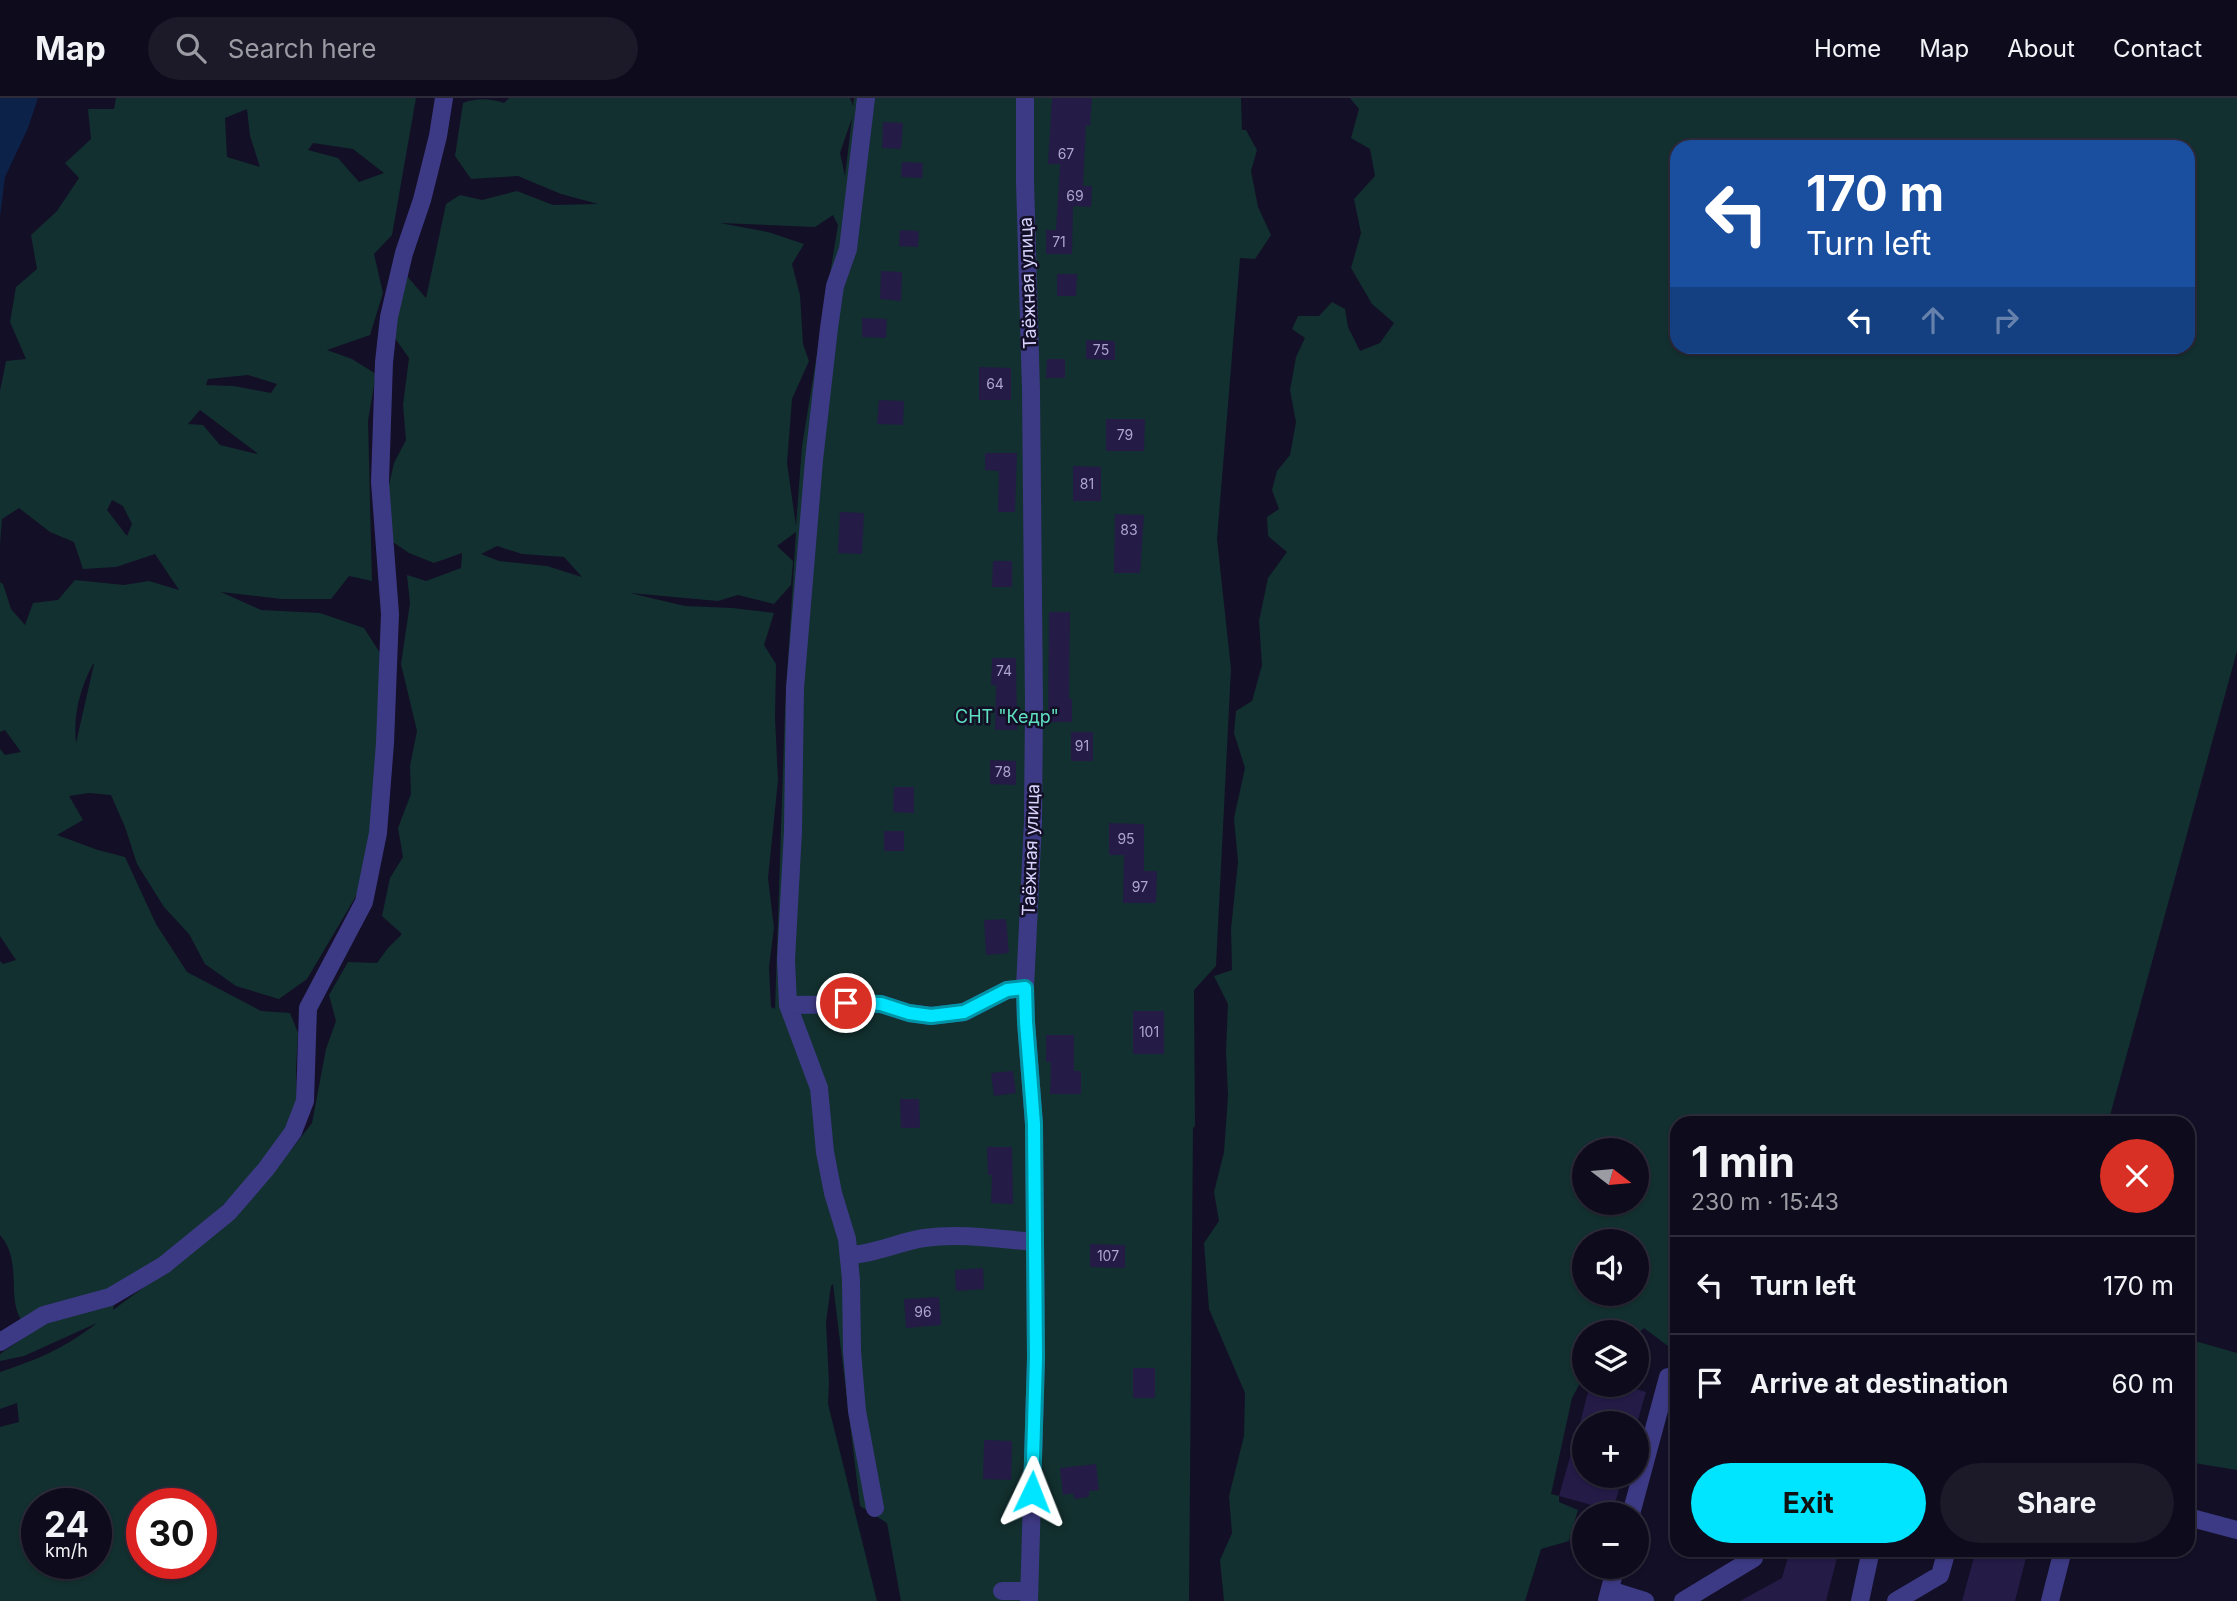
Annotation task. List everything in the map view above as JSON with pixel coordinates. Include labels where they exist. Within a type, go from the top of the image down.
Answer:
[{"type":"street","points":[[0,1342],[44,1315],[110,1297],[164,1265],[229,1212],[266,1169],[293,1132],[305,1101],[308,1008],[364,902],[377,833],[385,743],[390,614],[380,482],[384,362],[389,317],[404,253],[422,200],[438,136],[444,98]]},
{"type":"street","points":[[866,98],[848,249],[835,286],[829,328],[799,625],[786,960],[788,1004],[819,1088],[825,1152],[833,1193],[848,1239],[857,1411],[875,1508]]},
{"type":"street","name":"Таёжная улица","points":[[1025,98],[1034,691],[1025,988],[1034,1124],[1036,1358],[1029,1596]]},
{"type":"street","points":[[788,1004],[881,1004],[909,1013],[931,1016],[964,1012],[1007,990],[1025,988]]},
{"type":"street","points":[[849,1255],[866,1255],[887,1246],[951,1235],[1035,1241]]},
{"type":"street","points":[[1634,1502],[1670,1377]]},
{"type":"street","points":[[2195,1519],[2237,1530]]},
{"type":"street","points":[[1683,1601],[1754,1557]]},
{"type":"street","points":[[1860,1601],[1869,1557]]},
{"type":"street","points":[[1896,1601],[1940,1575],[1945,1557]]},
{"type":"street","points":[[2050,1601],[2061,1557]]},
{"type":"street","points":[[1002,1591],[1029,1596]]},
{"type":"street","points":[[1608,1595],[1645,1601]]},
{"type":"green space","name":"СНТ \"Кедр\"","points":[[116,98],[416,98],[392,235],[374,254],[383,293],[370,335],[327,350],[352,359],[376,374],[368,421],[372,581],[349,576],[331,599],[282,599],[221,592],[261,610],[320,613],[364,628],[382,656],[375,832],[359,891],[307,979],[279,999],[236,986],[205,964],[189,934],[164,907],[137,864],[111,795],[89,793],[69,796],[83,820],[57,835],[125,857],[156,924],[187,972],[261,1011],[290,1013],[298,1033],[297,1116],[279,1149],[291,1150],[312,1123],[326,1049],[336,1021],[329,995],[348,962],[377,963],[402,934],[382,916],[390,878],[403,857],[398,828],[411,794],[410,766],[417,731],[401,664],[410,603],[407,575],[426,581],[461,568],[462,553],[434,563],[409,553],[390,540],[386,498],[394,463],[406,440],[403,405],[409,358],[392,334],[406,275],[426,298],[446,204],[460,195],[482,200],[517,191],[553,205],[598,204],[561,194],[518,176],[471,179],[455,156],[463,103],[483,99],[504,103],[509,98],[850,98],[853,106],[854,98],[1241,98],[1242,130],[1246,130],[1257,150],[1251,171],[1258,207],[1271,235],[1255,259],[1240,258],[1217,539],[1231,669],[1216,966],[1194,990],[1195,1126],[1189,1601],[901,1601],[887,1523],[860,1506],[833,1284],[826,1322],[828,1404],[877,1601],[0,1601],[0,1427],[19,1422],[17,1403],[0,1409],[0,1372],[51,1352],[97,1323],[24,1356],[0,1361],[0,1354],[38,1328],[51,1303],[22,1321],[15,1302],[11,1256],[0,1235],[0,961],[3,964],[16,960],[0,936],[0,749],[5,755],[21,752],[5,730],[0,732],[0,582],[11,609],[25,625],[33,603],[58,600],[75,580],[124,585],[149,581],[179,590],[155,554],[116,567],[83,569],[74,542],[50,532],[19,508],[2,519],[0,545],[0,391],[6,361],[26,359],[10,322],[16,287],[37,269],[31,235],[57,211],[79,178],[65,163],[91,139],[88,109],[114,109]],"holes":[[[247,109],[250,136],[260,167],[227,157],[225,118]],[[852,118],[845,176],[840,153]],[[313,143],[353,149],[384,173],[359,182],[338,158],[308,150]],[[833,215],[838,225],[802,446],[796,526],[787,463],[792,399],[809,361],[803,344],[800,295],[792,264],[804,244],[768,232],[720,223],[815,227]],[[248,375],[277,384],[271,393],[234,386],[206,385],[208,379]],[[200,410],[257,454],[220,445],[203,425],[188,424]],[[112,500],[123,506],[132,524],[127,536],[107,510]],[[796,532],[785,709],[775,1009],[771,1007],[769,967],[774,928],[768,878],[778,780],[776,664],[764,645],[774,613],[685,606],[630,593],[718,601],[738,595],[774,604],[791,585],[793,561],[777,546]],[[497,546],[522,554],[564,557],[582,577],[547,566],[499,561],[481,554]],[[94,664],[76,743],[78,702]],[[231,1197],[190,1253],[113,1310],[115,1300],[210,1218]]]},
{"type":"green space","points":[[1350,98],[2237,98],[2237,651],[2110,1116],[1670,1116],[1670,1348],[1649,1332],[1649,1320],[1572,1320],[1573,1397],[1551,1494],[1559,1496],[1559,1502],[1572,1507],[1572,1531],[1569,1541],[1541,1549],[1525,1601],[1224,1601],[1220,1560],[1232,1533],[1229,1496],[1244,1436],[1245,1393],[1209,1309],[1204,1243],[1219,1221],[1214,1192],[1224,1152],[1228,1096],[1228,1004],[1214,976],[1232,970],[1231,929],[1238,862],[1234,818],[1245,768],[1234,733],[1236,711],[1252,701],[1262,665],[1259,621],[1268,578],[1287,552],[1268,536],[1267,517],[1279,509],[1272,490],[1277,471],[1290,455],[1296,422],[1290,390],[1296,357],[1305,338],[1292,329],[1298,316],[1319,316],[1332,302],[1345,309],[1348,327],[1360,351],[1380,343],[1394,323],[1372,304],[1351,268],[1361,233],[1354,199],[1375,176],[1370,149],[1351,138],[1359,109]]},
{"type":"green space","points":[[2195,1341],[2237,1353],[2237,1470],[2195,1463]]},
{"type":"water","points":[[0,98],[38,98],[28,128],[5,177],[0,217]]},
{"type":"building","points":[[1052,98],[1092,98],[1090,126],[1086,125],[1083,186],[1092,186],[1091,207],[1073,206],[1072,254],[1046,254],[1046,230],[1056,230],[1060,164],[1048,164]]},
{"type":"building","points":[[883,122],[903,123],[901,149],[882,148]]},
{"type":"building","points":[[902,162],[923,163],[922,178],[901,177]]},
{"type":"building","points":[[900,230],[919,231],[918,247],[899,246]]},
{"type":"building","points":[[881,271],[902,272],[901,301],[880,299]]},
{"type":"building","points":[[1057,274],[1077,274],[1076,296],[1057,296]]},
{"type":"building","points":[[862,318],[887,319],[886,338],[862,337]]},
{"type":"building","points":[[1086,340],[1115,341],[1115,360],[1086,359]]},
{"type":"building","points":[[1047,359],[1065,359],[1065,378],[1046,378]]},
{"type":"building","points":[[979,367],[1011,368],[1011,400],[979,400]]},
{"type":"building","points":[[879,400],[904,401],[903,425],[877,424]]},
{"type":"building","points":[[1106,419],[1145,419],[1144,451],[1106,451]]},
{"type":"building","points":[[985,453],[1017,453],[1015,512],[998,512],[999,471],[985,470]]},
{"type":"building","points":[[1073,466],[1101,467],[1101,501],[1073,501]]},
{"type":"building","points":[[840,512],[864,513],[862,554],[838,553]]},
{"type":"building","points":[[1115,514],[1144,515],[1140,573],[1114,573]]},
{"type":"building","points":[[993,561],[1012,561],[1012,587],[992,587]]},
{"type":"building","points":[[1049,612],[1070,612],[1069,699],[1072,699],[1072,722],[1048,722]]},
{"type":"building","points":[[992,658],[1016,658],[1017,730],[995,730],[996,685],[991,685]]},
{"type":"building","points":[[1071,732],[1093,732],[1093,761],[1071,761]]},
{"type":"building","points":[[990,760],[1016,761],[1016,785],[990,784]]},
{"type":"building","points":[[894,787],[914,787],[914,813],[893,812]]},
{"type":"building","points":[[1109,823],[1144,824],[1144,871],[1157,871],[1156,903],[1123,903],[1124,855],[1109,855]]},
{"type":"building","points":[[884,831],[904,831],[904,851],[884,851]]},
{"type":"building","points":[[1006,919],[1009,953],[986,955],[984,920]]},
{"type":"building","points":[[1133,1011],[1164,1011],[1164,1054],[1133,1054]]},
{"type":"building","points":[[1046,1035],[1074,1035],[1074,1071],[1081,1071],[1081,1094],[1050,1094],[1051,1062],[1046,1062]]},
{"type":"building","points":[[1013,1071],[1016,1093],[994,1096],[991,1073]]},
{"type":"building","points":[[900,1099],[919,1099],[920,1128],[901,1128]]},
{"type":"building","points":[[987,1147],[1012,1147],[1013,1204],[991,1203],[992,1175],[988,1175]]},
{"type":"building","points":[[1090,1244],[1125,1245],[1125,1268],[1090,1267]]},
{"type":"building","points":[[983,1268],[984,1289],[956,1291],[955,1270]]},
{"type":"building","points":[[939,1297],[941,1325],[906,1328],[904,1299]]},
{"type":"building","points":[[1133,1368],[1155,1368],[1155,1398],[1133,1398]]},
{"type":"building","points":[[1587,1397],[1645,1397],[1640,1411],[1583,1411]]},
{"type":"building","points":[[984,1440],[1012,1441],[1011,1480],[983,1479]]},
{"type":"building","points":[[1572,1450],[1572,1488],[1619,1488],[1616,1502],[1581,1502],[1559,1496]]},
{"type":"building","points":[[1096,1464],[1099,1490],[1089,1491],[1089,1497],[1074,1499],[1073,1493],[1063,1495],[1060,1468]]},
{"type":"building","points":[[1788,1557],[1837,1557],[1826,1601],[1740,1601],[1782,1578]]},
{"type":"building","points":[[1974,1557],[2026,1557],[2015,1601],[1962,1601]]},
{"type":"route","points":[[846,1003],[881,1004],[909,1013],[931,1016],[964,1012],[1007,990],[1025,988],[1034,1124],[1036,1358],[1032,1492]]}]
